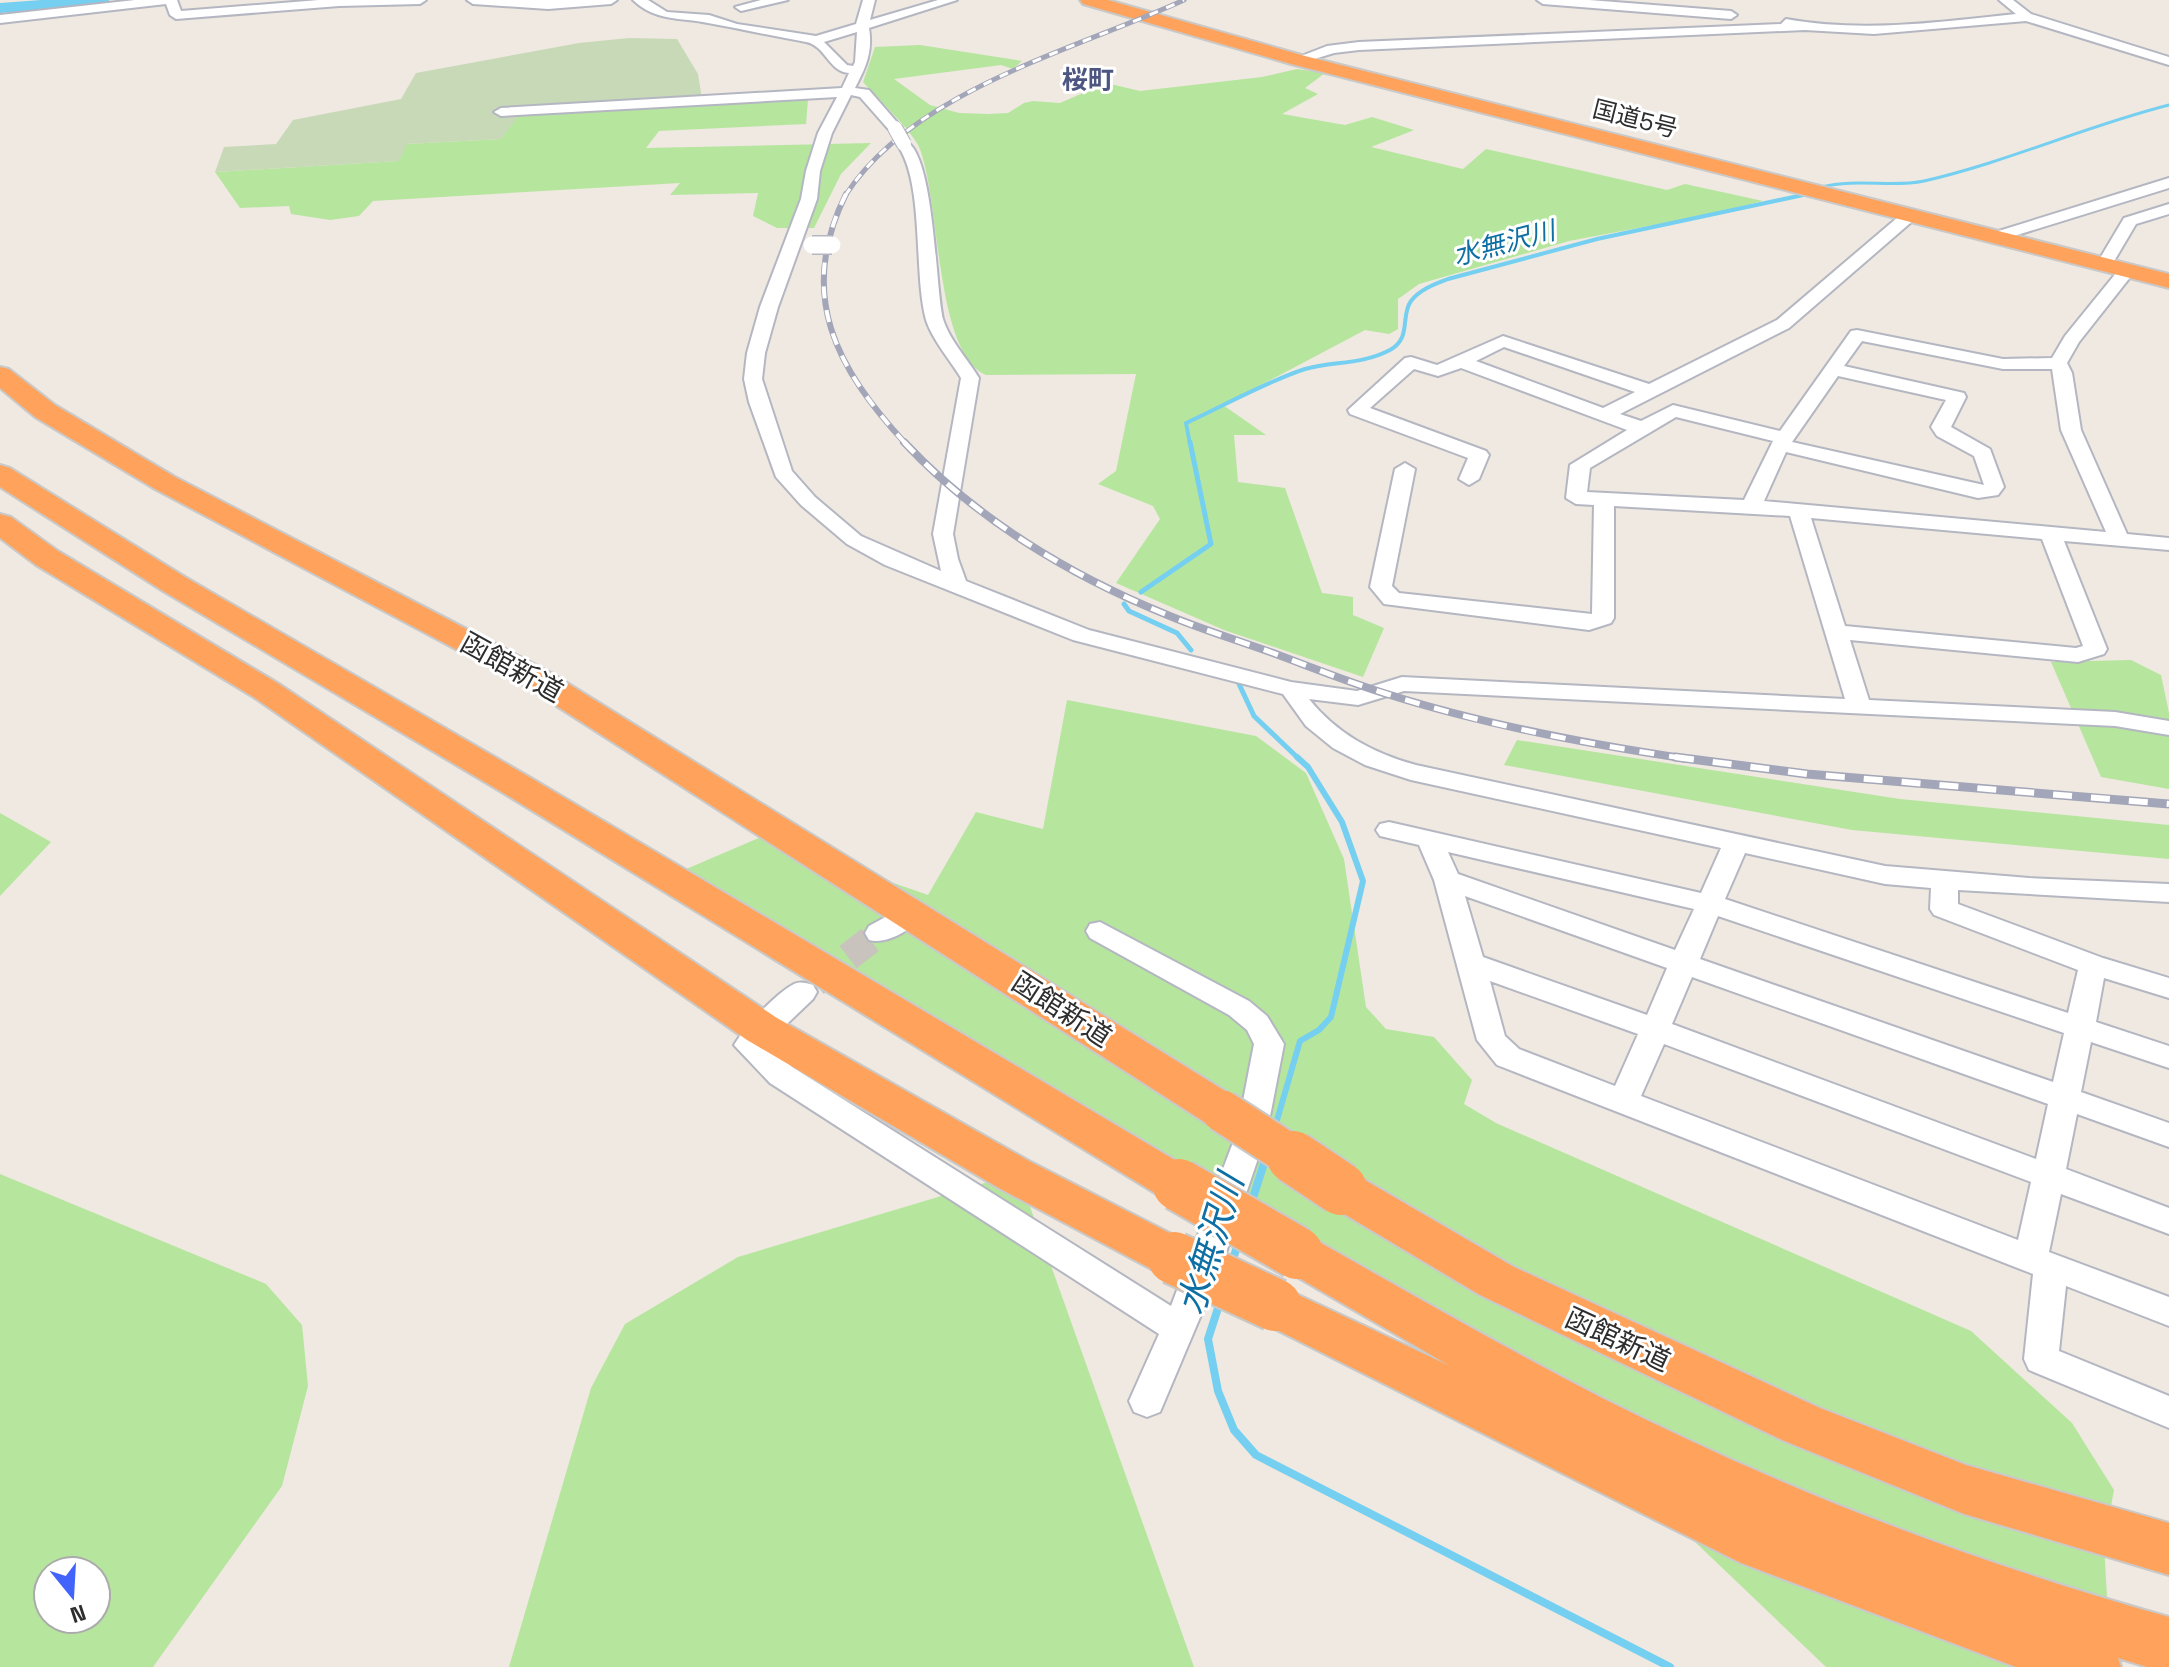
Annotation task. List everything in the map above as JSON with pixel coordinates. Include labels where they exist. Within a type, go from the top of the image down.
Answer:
[{"type":"highway","name":"国道5号","points":[[1089,0],[1298,60],[2169,281]]},
{"type":"highway","name":"函館新道","points":[[0,375],[45,411],[165,483],[539,680],[911,912],[1341,1189],[1497,1281],[1801,1424],[1964,1489],[2169,1549]]},
{"type":"highway","points":[[0,454],[98,522],[366,687],[518,786]]},
{"type":"highway","points":[[0,474],[174,584],[518,786],[1179,1185],[1477,1357],[1626,1435],[1794,1512],[1964,1579],[2169,1645]]},
{"type":"highway","points":[[0,523],[47,558],[267,691],[762,1029],[1013,1174],[1174,1258],[1761,1545],[2092,1667]]},
{"type":"street","points":[[0,19],[169,0],[176,15],[339,2],[420,0]]},
{"type":"street","points":[[473,0],[521,5],[611,0]]},
{"type":"street","points":[[639,0],[664,15],[709,19],[735,27],[816,40],[951,0]]},
{"type":"street","points":[[741,7],[782,0]]},
{"type":"street","points":[[869,0],[862,26],[865,43],[858,70],[825,133],[813,171],[809,199],[769,307],[756,353],[753,379],[783,473],[832,524],[854,540],[893,560],[1081,635],[1291,689],[1358,698],[1402,684],[2115,719],[2169,728]]},
{"type":"street","points":[[1543,0],[1753,17],[1803,27]]},
{"type":"street","points":[[2005,0],[2027,17],[2169,61]]},
{"type":"street","points":[[1298,60],[1332,49],[1367,45],[1803,27],[1878,29],[2027,17]]},
{"type":"street","points":[[816,40],[843,69],[858,70]]},
{"type":"street","points":[[501,112],[864,93],[895,128],[910,152],[922,204],[935,321],[970,378],[943,534],[947,559],[957,586]]},
{"type":"street","points":[[1995,237],[2169,183]]},
{"type":"street","points":[[2126,196],[2167,210]]},
{"type":"street","points":[[2104,265],[2130,221],[2167,210]]},
{"type":"street","points":[[1607,413],[1783,324],[1910,215]]},
{"type":"street","points":[[812,245],[832,245]]},
{"type":"street","points":[[2058,363],[2071,340],[2127,271]]},
{"type":"street","points":[[1751,506],[1783,442],[1857,335],[2003,364],[2058,363]]},
{"type":"street","points":[[1469,479],[1479,455],[1357,410],[1411,362],[1438,371],[1503,341],[1621,379],[1651,392]]},
{"type":"street","points":[[1461,362],[1641,428]]},
{"type":"street","points":[[2058,363],[2063,373],[2071,430],[2120,541]]},
{"type":"street","points":[[1833,369],[1957,397],[1941,427],[1944,432],[1973,445],[1986,455],[1994,487],[1991,491],[1978,492],[1673,411],[1580,465],[1576,498],[1751,506],[2169,544]]},
{"type":"street","points":[[1405,469],[1381,587],[1392,599],[1589,623],[1598,621],[1603,618],[1604,500]]},
{"type":"street","points":[[1799,512],[1859,707]]},
{"type":"street","points":[[1836,632],[2089,654],[2096,649],[2051,535]]},
{"type":"street","points":[[1291,689],[1307,715],[1329,734],[1377,763],[1885,875],[2029,887],[2169,893]]},
{"type":"street","points":[[1389,830],[1710,904],[2169,1057]]},
{"type":"street","points":[[1430,840],[1447,880],[1492,1040],[1508,1057],[2169,1312]]},
{"type":"street","points":[[1624,1101],[1736,843]]},
{"type":"street","points":[[1945,879],[1944,909],[2093,965],[2169,988]]},
{"type":"street","points":[[1447,880],[2169,1135]]},
{"type":"street","points":[[879,933],[911,912]]},
{"type":"street","points":[[1100,931],[1239,1008],[1257,1023],[1269,1044],[1252,1132],[1203,1270],[1147,1401]]},
{"type":"street","points":[[1469,963],[2169,1221]]},
{"type":"street","points":[[2093,965],[2050,1176],[2041,1262],[2041,1359],[2169,1412]]},
{"type":"street","points":[[803,992],[749,1045],[781,1075],[1178,1328]]},
{"type":"green space","points":[[629,38],[677,39],[698,74],[703,105],[520,114],[501,139],[407,144],[399,161],[215,172],[224,147],[276,144],[293,120],[401,99],[416,73],[579,43]]},
{"type":"green space","points":[[920,45],[1022,61],[1013,69],[1001,65],[894,79],[930,105],[959,113],[1008,113],[1033,101],[1060,103],[1106,83],[1140,91],[1262,77],[1297,69],[1325,73],[1305,88],[1318,94],[1282,114],[1345,125],[1372,117],[1414,130],[1371,147],[1463,169],[1486,149],[1667,190],[1685,184],[1763,201],[1569,241],[1419,284],[1398,299],[1398,329],[1389,334],[1365,330],[1223,405],[1266,435],[1234,435],[1238,482],[1285,488],[1322,593],[1353,597],[1353,615],[1384,628],[1363,677],[1224,630],[1116,583],[1160,519],[1153,506],[1098,484],[1116,471],[1136,374],[986,375],[969,361],[957,337],[948,307],[926,171],[919,147],[902,123],[863,82],[875,47]]},
{"type":"green space","points":[[808,99],[806,124],[659,131],[646,148],[871,143],[841,174],[814,228],[777,228],[753,216],[758,193],[670,195],[680,183],[373,201],[359,216],[330,220],[291,214],[289,206],[240,208],[215,172],[398,161],[406,144],[501,139],[519,114]]},
{"type":"green space","points":[[2131,660],[2161,675],[2169,713],[2169,789],[2101,777],[2051,662]]},
{"type":"green space","points":[[1067,700],[1256,736],[1306,773],[1344,859],[1366,1007],[1386,1029],[1434,1037],[1472,1080],[1464,1104],[1496,1123],[1971,1331],[2072,1423],[2114,1490],[2104,1544],[2111,1667],[1826,1667],[1606,1457],[1233,1187],[899,1027],[663,879],[761,837],[928,895],[976,812],[1043,829]]},
{"type":"green space","points":[[1517,740],[1900,799],[2169,825],[2169,859],[1852,830],[1504,765]]},
{"type":"green space","points":[[0,813],[51,842],[0,896]]},
{"type":"green space","points":[[1018,1173],[1194,1667],[509,1667],[591,1388],[625,1324],[738,1257]]},
{"type":"green space","points":[[0,1174],[266,1284],[302,1325],[308,1386],[282,1486],[153,1667],[0,1667]]},
{"type":"waterway","points":[[0,8],[102,0]]},
{"type":"waterway","name":"水無沢川","points":[[1821,187],[1848,183],[1924,181],[2169,105]]},
{"type":"waterway","name":"水無沢川","points":[[1190,444],[1186,423],[1261,387],[1305,369],[1369,358],[1390,350],[1401,339],[1411,301],[1423,290],[1438,283],[1597,239],[1803,195],[1799,196]]},
{"type":"waterway","name":"水無沢川","points":[[1141,592],[1211,544],[1190,442]]},
{"type":"waterway","name":"水無沢川","points":[[1124,604],[1129,611],[1177,633],[1191,650]]},
{"type":"waterway","name":"水無沢川","points":[[1239,684],[1254,716],[1299,759]]},
{"type":"waterway","name":"水無沢川","points":[[1275,1127],[1300,1041],[1319,1030],[1331,1017],[1363,881],[1342,822],[1308,767],[1297,757]]},
{"type":"waterway","name":"水無沢川","points":[[1251,1204],[1266,1157]]},
{"type":"waterway","name":"水無沢川","points":[[1231,1265],[1239,1241]]},
{"type":"waterway","name":"水無沢川","points":[[1220,1302],[1208,1339],[1218,1391],[1234,1430],[1256,1455],[1670,1667]]},
{"type":"tunnel","points":[[815,983],[879,933]]},
{"type":"railway","points":[[845,196],[875,159],[911,128],[953,101],[1047,56],[1184,0]]},
{"type":"railway","points":[[845,196],[831,231],[824,265],[825,297],[831,328],[843,358],[860,387],[906,444]]},
{"type":"railway","points":[[906,444],[961,495],[1025,542],[1129,599],[1178,619],[1424,705],[1536,732],[1677,757]]},
{"type":"railway","points":[[1677,757],[1807,774],[2169,804]]},
{"type":"railway","points":[[1677,757],[1688,759]]},
{"type":"district","name":"桜町","points":[[1088,80]]}]
